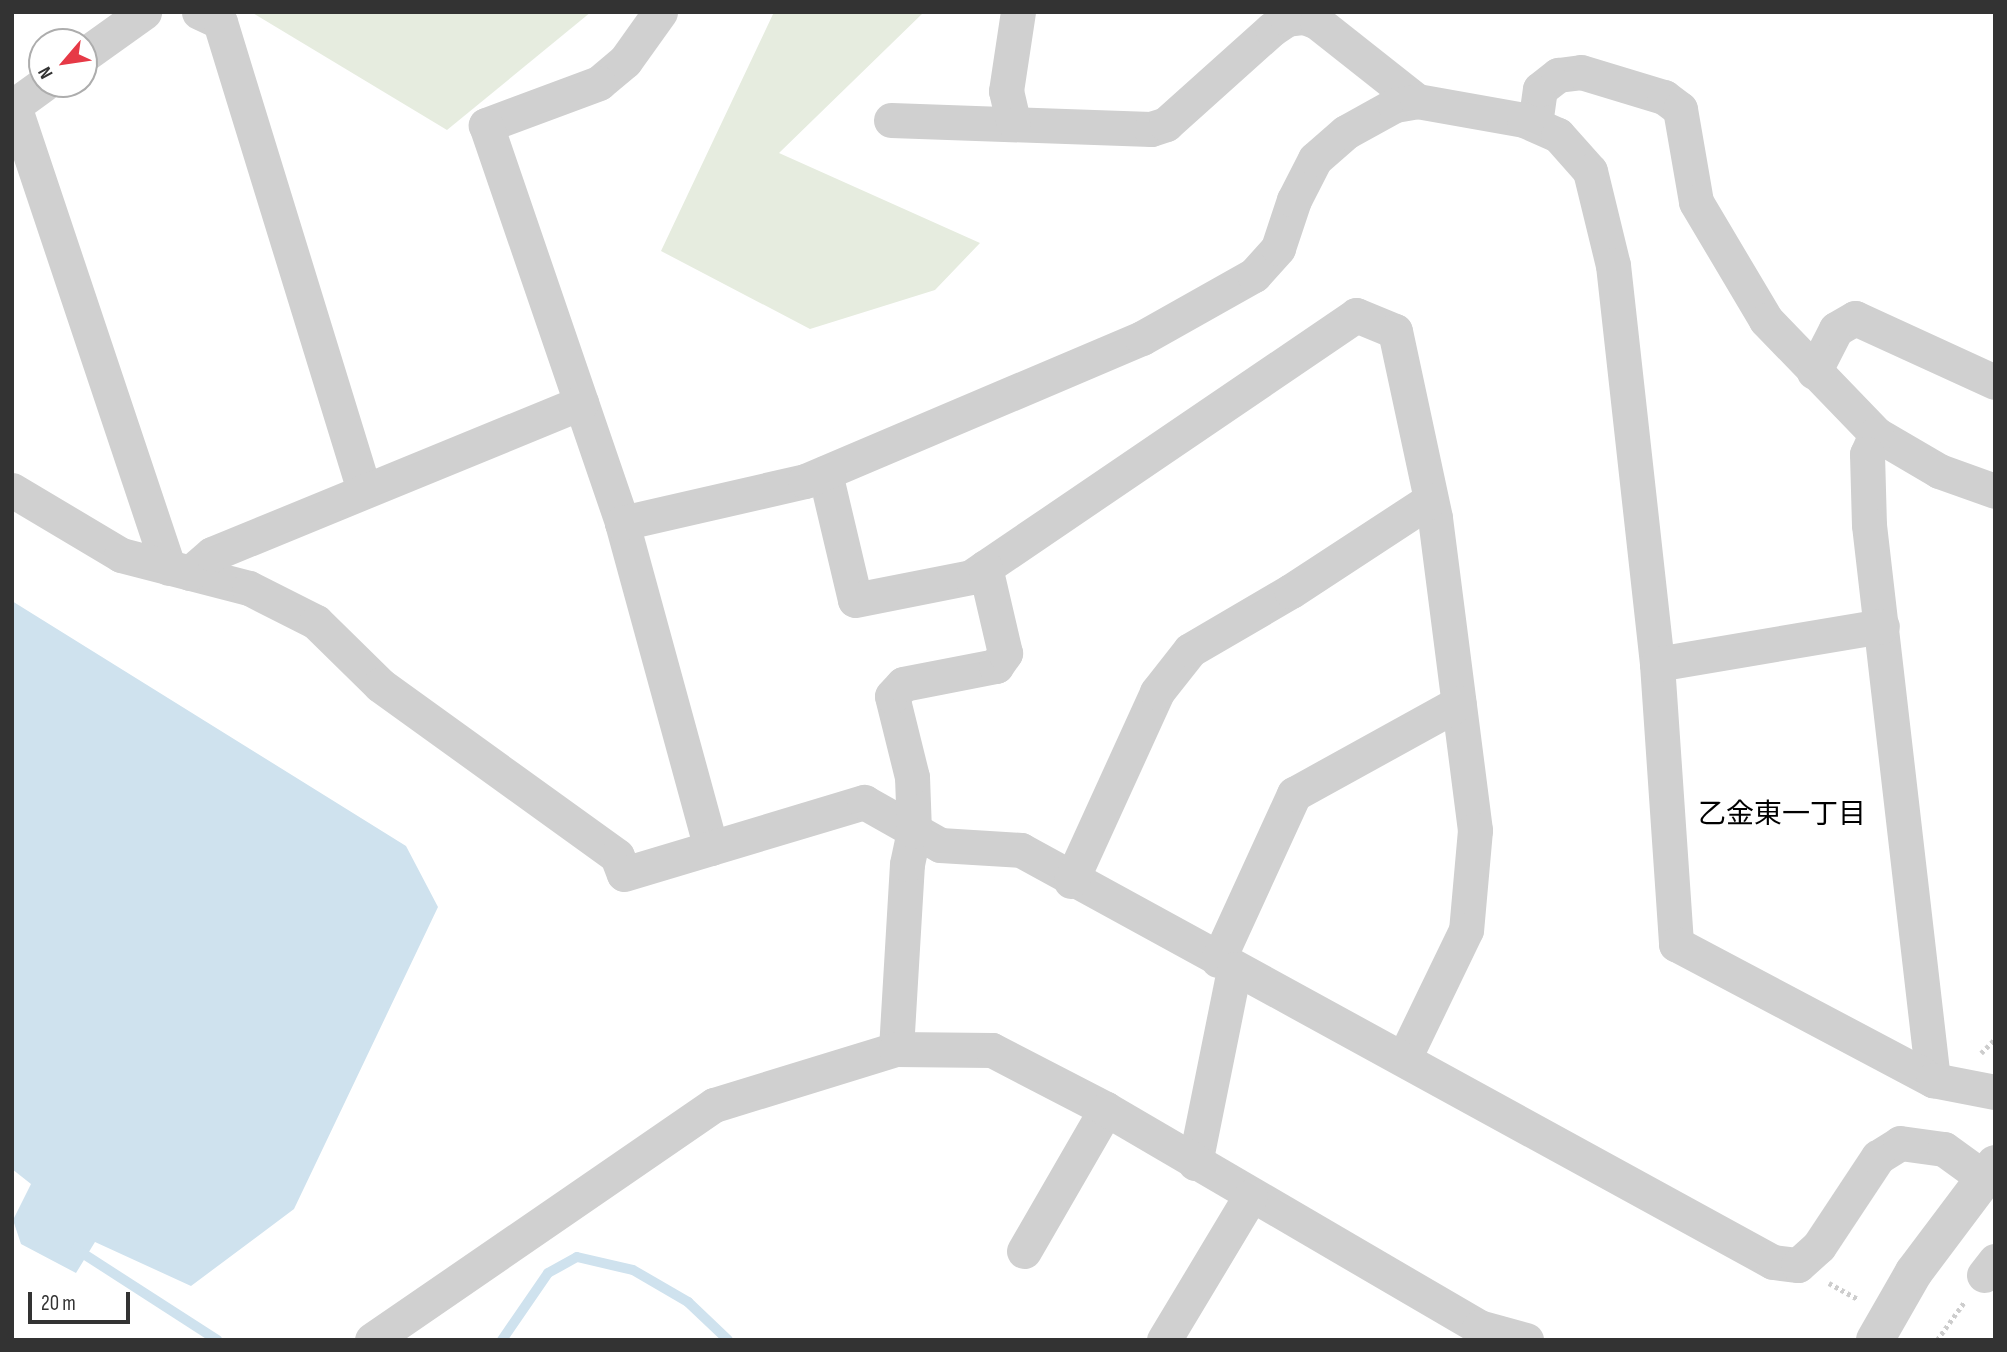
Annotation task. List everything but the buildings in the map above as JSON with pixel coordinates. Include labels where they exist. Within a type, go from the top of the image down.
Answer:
[{"type":"street","points":[[98,45],[144,12]]},
{"type":"street","points":[[199,12],[220,22],[364,490]]},
{"type":"street","points":[[660,12],[625,61],[599,83],[486,125],[622,523],[711,848]]},
{"type":"street","points":[[1013,121],[1006,91],[1018,12]]},
{"type":"street","points":[[891,120],[1013,121],[1100,130],[1151,130],[1167,124],[1272,29],[1287,19],[1304,17],[1317,22],[1418,101],[1535,124],[1558,135],[1590,171],[1608,241],[1657,664],[1676,944],[1964,1086]]},
{"type":"street","points":[[1535,124],[1540,89],[1558,75],[1581,72],[1664,97],[1679,109],[1696,202],[1766,320],[1876,434],[1939,471],[1995,491]]},
{"type":"street","points":[[28,95],[13,106],[180,570]]},
{"type":"street","points":[[622,523],[825,473],[1142,338],[1254,275],[1278,248],[1294,200],[1315,159],[1363,121],[1418,101]]},
{"type":"street","points":[[825,473],[855,600],[971,578],[1356,315],[1395,331],[1430,500],[1475,830],[1473,887],[1466,930],[1405,1056]]},
{"type":"street","points":[[1814,372],[1836,329],[1855,318],[1995,382]]},
{"type":"street","points":[[180,570],[364,490],[581,403]]},
{"type":"street","points":[[1876,434],[1867,454],[1868,526],[1882,626],[1964,1086]]},
{"type":"street","points":[[12,490],[121,555],[249,588],[316,622],[380,685],[617,856],[624,874],[864,802],[940,845],[1021,850],[1071,881],[1226,965],[1405,1056],[1773,1262],[1798,1265],[1819,1246],[1878,1157],[1900,1143],[1944,1149],[1989,1171],[1914,1272],[1882,1328]]},
{"type":"street","points":[[1071,881],[1157,692],[1190,650],[1291,592],[1430,500]]},
{"type":"street","points":[[896,1049],[907,864],[914,831],[912,777],[892,696],[903,684],[996,666],[1005,653],[985,567]]},
{"type":"street","points":[[1657,664],[1882,626]]},
{"type":"street","points":[[1195,1163],[1226,965],[1294,794],[1459,703]]},
{"type":"street","points":[[372,1340],[715,1105],[896,1049],[992,1050],[1106,1109],[1473,1333],[1526,1340]]},
{"type":"street","points":[[1024,1251],[1106,1109]]},
{"type":"street","points":[[1164,1340],[1251,1197]]},
{"type":"path","points":[[1798,1265],[1882,1328]]},
{"type":"path","points":[[1937,1340],[1990,1268]]},
{"type":"shaded area","points":[[251,12],[591,12],[447,130]]},
{"type":"shaded area","points":[[774,12],[924,12],[779,153],[980,243],[935,290],[810,329],[661,251]]},
{"type":"water","points":[[12,601],[406,846],[438,907],[294,1209],[191,1286],[95,1242],[76,1273],[21,1244],[13,1220],[31,1184],[12,1169]]},
{"type":"waterway","points":[[76,1249],[217,1340]]},
{"type":"waterway","points":[[502,1340],[548,1273],[577,1257],[633,1270],[688,1302],[728,1340]]},
{"type":"district","name":"乙金東一丁目","points":[[1782,815]]}]
